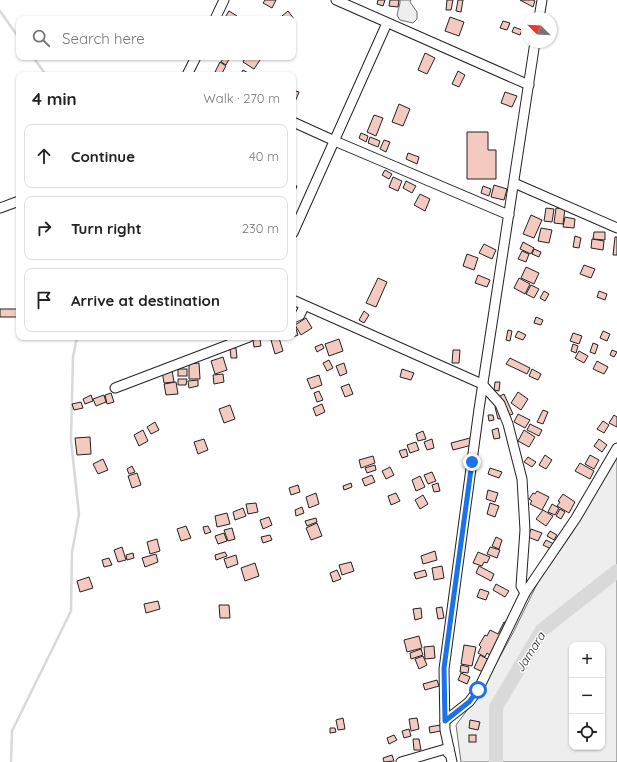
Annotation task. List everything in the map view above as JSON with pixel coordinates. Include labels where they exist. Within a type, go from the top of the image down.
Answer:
[{"type":"street","points":[[216,16],[224,0]]},
{"type":"street","points":[[336,0],[529,85]]},
{"type":"street","points":[[540,12],[542,0]]},
{"type":"street","points":[[296,226],[387,23]]},
{"type":"street","points":[[452,762],[445,730],[444,668],[482,384],[534,48]]},
{"type":"street","points":[[189,72],[195,60]]},
{"type":"street","points":[[296,123],[509,215]]},
{"type":"street","points":[[514,183],[617,228]]},
{"type":"street","points":[[0,208],[16,202]]},
{"type":"street","points":[[296,302],[482,384],[500,404],[508,424],[522,479],[525,530],[521,586],[525,593]]},
{"type":"street","points":[[296,317],[300,315],[304,306]]},
{"type":"street","points":[[115,388],[241,340]]},
{"type":"street","points":[[445,721],[469,702],[478,690],[525,593],[576,518],[617,448]]},
{"type":"street","points":[[401,762],[448,748]]},
{"type":"street","points":[[447,762],[448,748]]},
{"type":"shaded area","points":[[400,0],[411,0],[410,2],[417,12],[417,19],[413,23],[400,20],[397,15]]},
{"type":"shaded area","points":[[617,457],[617,762],[461,762],[456,725],[480,693],[514,631],[538,582],[572,533]]},
{"type":"building","points":[[265,0],[276,0],[272,8],[263,3]]},
{"type":"building","points":[[378,0],[385,0],[383,6],[377,4]]},
{"type":"building","points":[[390,0],[399,0],[398,7],[389,6]]},
{"type":"building","points":[[447,0],[453,0],[451,10],[446,10]]},
{"type":"building","points":[[458,0],[463,0],[461,12],[456,11]]},
{"type":"building","points":[[520,0],[533,0],[535,1],[533,7]]},
{"type":"building","points":[[229,11],[237,16],[226,16]]},
{"type":"building","points":[[288,11],[292,16],[282,16]]},
{"type":"building","points":[[450,17],[464,22],[459,36],[445,31]]},
{"type":"building","points":[[503,21],[510,23],[507,30],[500,28]]},
{"type":"building","points":[[514,27],[521,30],[520,35],[512,32]]},
{"type":"building","points":[[425,53],[435,58],[427,74],[418,70]]},
{"type":"building","points":[[222,60],[228,60],[226,65],[221,62]]},
{"type":"building","points":[[244,60],[260,60],[254,69],[243,62]]},
{"type":"building","points":[[220,62],[226,66],[223,72],[215,72]]},
{"type":"building","points":[[458,71],[465,75],[459,87],[452,84]]},
{"type":"building","points":[[296,91],[299,92],[296,100]]},
{"type":"building","points":[[505,92],[517,96],[512,107],[501,103]]},
{"type":"building","points":[[399,104],[410,109],[403,126],[392,122]]},
{"type":"building","points":[[374,115],[383,118],[376,136],[367,132]]},
{"type":"building","points":[[467,132],[488,132],[488,150],[496,150],[496,179],[467,179]]},
{"type":"building","points":[[361,133],[368,136],[366,142],[359,138]]},
{"type":"building","points":[[370,137],[380,141],[378,147],[368,143]]},
{"type":"building","points":[[384,140],[390,142],[386,152],[380,149]]},
{"type":"building","points":[[408,153],[419,157],[417,164],[406,159]]},
{"type":"building","points":[[385,170],[392,174],[389,179],[382,175]]},
{"type":"building","points":[[393,177],[402,181],[398,191],[389,187]]},
{"type":"building","points":[[406,181],[416,186],[412,193],[403,188]]},
{"type":"building","points":[[494,185],[507,189],[504,200],[491,197]]},
{"type":"building","points":[[483,186],[491,189],[489,196],[481,193]]},
{"type":"building","points":[[420,194],[430,199],[425,211],[414,205]]},
{"type":"building","points":[[546,208],[554,209],[552,222],[544,221]]},
{"type":"building","points":[[556,208],[565,209],[563,224],[554,223]]},
{"type":"building","points":[[531,215],[542,220],[534,238],[523,234]]},
{"type":"building","points":[[565,217],[575,219],[574,228],[563,227]]},
{"type":"building","points":[[541,228],[552,230],[549,243],[538,241]]},
{"type":"building","points":[[594,232],[605,232],[605,240],[593,239]]},
{"type":"building","points":[[575,236],[581,238],[579,248],[573,247]]},
{"type":"building","points":[[615,237],[617,237],[617,255],[613,255]]},
{"type":"building","points":[[592,239],[604,241],[603,250],[591,248]]},
{"type":"building","points":[[523,242],[534,248],[531,254],[520,249]]},
{"type":"building","points":[[484,244],[496,250],[492,259],[479,253]]},
{"type":"building","points":[[534,249],[541,252],[539,257],[532,254]]},
{"type":"building","points":[[522,251],[529,254],[526,262],[518,259]]},
{"type":"building","points":[[467,254],[478,258],[474,270],[463,266]]},
{"type":"building","points":[[584,265],[595,269],[591,278],[580,274]]},
{"type":"building","points":[[526,267],[539,273],[534,284],[521,278]]},
{"type":"building","points":[[478,275],[490,280],[487,287],[475,283]]},
{"type":"building","points":[[378,278],[387,282],[376,307],[366,303]]},
{"type":"building","points":[[519,278],[530,284],[525,294],[514,288]]},
{"type":"building","points":[[531,285],[539,289],[534,298],[526,294]]},
{"type":"building","points":[[544,291],[549,294],[545,301],[540,298]]},
{"type":"building","points":[[599,291],[607,294],[605,300],[597,297]]},
{"type":"building","points":[[0,309],[16,309],[16,317],[0,317]]},
{"type":"building","points":[[364,311],[369,315],[364,323],[359,320]]},
{"type":"building","points":[[536,317],[543,320],[541,325],[534,323]]},
{"type":"building","points":[[306,318],[312,328],[301,335],[296,324]]},
{"type":"building","points":[[508,330],[512,331],[510,341],[506,340]]},
{"type":"building","points":[[518,331],[526,335],[523,340],[515,337]]},
{"type":"building","points":[[603,331],[610,334],[607,341],[600,338]]},
{"type":"building","points":[[573,333],[582,336],[579,344],[570,341]]},
{"type":"building","points":[[339,339],[343,351],[329,356],[325,344]]},
{"type":"building","points":[[253,340],[260,340],[261,346],[254,347]]},
{"type":"building","points":[[271,340],[280,340],[283,351],[275,354]]},
{"type":"building","points":[[593,343],[598,345],[595,354],[590,352]]},
{"type":"building","points":[[322,344],[324,348],[317,352],[315,347]]},
{"type":"building","points":[[573,344],[578,346],[576,353],[571,351]]},
{"type":"building","points":[[230,348],[236,348],[237,358],[231,358]]},
{"type":"building","points":[[453,350],[460,350],[459,363],[452,363]]},
{"type":"building","points":[[612,350],[617,352],[614,357],[610,355]]},
{"type":"building","points":[[579,351],[588,356],[584,363],[575,358]]},
{"type":"building","points":[[223,357],[227,370],[215,374],[211,361]]},
{"type":"building","points":[[510,358],[530,368],[527,374],[506,364]]},
{"type":"building","points":[[329,360],[333,368],[327,371],[323,363]]},
{"type":"building","points":[[597,361],[608,367],[604,374],[593,369]]},
{"type":"building","points":[[199,363],[200,379],[189,379],[189,364]]},
{"type":"building","points":[[344,363],[347,373],[340,376],[336,366]]},
{"type":"building","points":[[178,369],[187,369],[187,376],[178,376]]},
{"type":"building","points":[[402,369],[414,373],[411,380],[400,377]]},
{"type":"building","points":[[532,369],[541,374],[538,380],[529,376]]},
{"type":"building","points":[[172,370],[174,382],[164,383],[162,371]]},
{"type":"building","points":[[223,374],[224,382],[214,384],[213,375]]},
{"type":"building","points":[[319,375],[322,385],[311,389],[307,379]]},
{"type":"building","points":[[178,379],[187,379],[186,385],[178,385]]},
{"type":"building","points":[[198,380],[198,386],[189,388],[188,381]]},
{"type":"building","points":[[176,382],[178,394],[166,395],[164,384]]},
{"type":"building","points":[[495,382],[500,382],[499,391],[494,390]]},
{"type":"building","points":[[349,384],[353,394],[345,397],[341,387]]},
{"type":"building","points":[[319,391],[323,400],[317,402],[314,393]]},
{"type":"building","points":[[518,392],[528,399],[521,410],[511,403]]},
{"type":"building","points":[[111,393],[114,402],[107,404],[105,395]]},
{"type":"building","points":[[504,394],[513,414],[507,416],[498,397]]},
{"type":"building","points":[[91,395],[93,401],[85,404],[83,399]]},
{"type":"building","points":[[104,395],[106,402],[96,406],[93,399]]},
{"type":"building","points":[[81,402],[83,408],[74,410],[72,404]]},
{"type":"building","points":[[322,404],[325,412],[316,416],[313,408]]},
{"type":"building","points":[[230,405],[235,419],[224,423],[219,409]]},
{"type":"building","points":[[499,406],[503,418],[498,419],[495,407]]},
{"type":"building","points":[[543,410],[548,412],[543,424],[537,422]]},
{"type":"building","points":[[518,414],[530,420],[525,428],[514,422]]},
{"type":"building","points":[[488,415],[493,415],[494,420],[489,421]]},
{"type":"building","points":[[614,415],[617,417],[617,427],[609,423]]},
{"type":"building","points":[[603,421],[609,425],[604,433],[597,429]]},
{"type":"building","points":[[155,422],[159,430],[151,434],[147,427]]},
{"type":"building","points":[[530,424],[542,430],[539,436],[527,430]]},
{"type":"building","points":[[498,428],[500,438],[494,439],[492,430]]},
{"type":"building","points":[[143,430],[148,441],[139,446],[134,435]]},
{"type":"building","points":[[524,430],[535,437],[529,447],[518,441]]},
{"type":"building","points":[[423,431],[426,439],[418,441],[416,434]]},
{"type":"building","points":[[90,437],[91,454],[77,455],[75,438]]},
{"type":"building","points":[[470,438],[472,445],[453,450],[451,443]]},
{"type":"building","points":[[204,439],[208,450],[198,454],[194,442]]},
{"type":"building","points":[[432,439],[434,448],[427,450],[424,442]]},
{"type":"building","points":[[599,439],[607,445],[602,452],[594,446]]},
{"type":"building","points":[[416,442],[419,450],[410,453],[407,445]]},
{"type":"building","points":[[406,449],[408,456],[402,458],[399,451]]},
{"type":"building","points":[[545,455],[552,460],[546,469],[539,465]]},
{"type":"building","points":[[590,455],[599,460],[594,469],[585,464]]},
{"type":"building","points":[[373,456],[375,463],[361,468],[359,460]]},
{"type":"building","points":[[528,457],[536,462],[532,467],[524,462]]},
{"type":"building","points":[[103,459],[108,470],[98,474],[93,464]]},
{"type":"building","points":[[580,463],[594,471],[590,479],[575,471]]},
{"type":"building","points":[[375,465],[376,470],[367,473],[365,468]]},
{"type":"building","points":[[132,466],[135,472],[129,474],[127,469]]},
{"type":"building","points":[[390,467],[394,475],[386,479],[382,471]]},
{"type":"building","points":[[490,468],[502,472],[499,478],[488,474]]},
{"type":"building","points":[[432,472],[436,481],[428,484],[424,475]]},
{"type":"building","points":[[137,473],[141,485],[132,488],[128,476]]},
{"type":"building","points":[[372,475],[375,482],[365,486],[362,479]]},
{"type":"building","points":[[420,476],[425,487],[416,491],[412,480]]},
{"type":"building","points":[[351,483],[352,487],[344,490],[343,486]]},
{"type":"building","points":[[438,483],[440,491],[434,492],[432,485]]},
{"type":"building","points":[[298,485],[300,492],[291,495],[289,488]]},
{"type":"building","points":[[488,490],[498,493],[495,502],[486,499]]},
{"type":"building","points":[[537,491],[549,497],[542,510],[530,504],[532,501],[529,499],[533,493],[535,494]]},
{"type":"building","points":[[316,493],[319,504],[309,508],[306,497]]},
{"type":"building","points":[[396,493],[400,501],[391,505],[388,496]]},
{"type":"building","points":[[563,494],[575,502],[569,513],[557,506],[560,502],[558,501]]},
{"type":"building","points":[[423,495],[428,504],[420,509],[415,500]]},
{"type":"building","points":[[256,503],[258,512],[248,514],[246,504]]},
{"type":"building","points":[[490,503],[499,506],[495,517],[487,514]]},
{"type":"building","points":[[552,504],[559,508],[555,515],[548,512]]},
{"type":"building","points":[[302,507],[304,513],[296,516],[295,510]]},
{"type":"building","points":[[243,508],[246,516],[235,520],[233,512]]},
{"type":"building","points":[[560,509],[565,512],[561,519],[556,516]]},
{"type":"building","points":[[543,510],[553,516],[546,526],[536,519]]},
{"type":"building","points":[[227,513],[230,524],[217,527],[215,516]]},
{"type":"building","points":[[269,517],[272,525],[263,529],[260,520]]},
{"type":"building","points":[[316,518],[317,522],[307,526],[305,521]]},
{"type":"building","points":[[317,523],[322,536],[311,540],[306,528]]},
{"type":"building","points":[[186,526],[191,538],[181,541],[177,529]]},
{"type":"building","points":[[208,526],[211,532],[205,534],[203,527]]},
{"type":"building","points":[[232,528],[235,539],[228,541],[224,530]]},
{"type":"building","points":[[531,529],[542,533],[538,541],[528,537]]},
{"type":"building","points":[[550,531],[557,535],[554,540],[547,536]]},
{"type":"building","points":[[224,533],[227,541],[218,544],[215,536]]},
{"type":"building","points":[[270,535],[272,540],[263,543],[261,537]]},
{"type":"building","points":[[496,537],[502,540],[499,549],[492,546]]},
{"type":"building","points":[[157,539],[160,551],[150,554],[147,542]]},
{"type":"building","points":[[546,540],[554,544],[551,549],[543,545]]},
{"type":"building","points":[[122,547],[126,560],[118,562],[114,550]]},
{"type":"building","points":[[490,547],[500,550],[497,558],[487,554]]},
{"type":"building","points":[[435,551],[437,560],[423,564],[421,556]]},
{"type":"building","points":[[225,552],[227,556],[216,560],[215,555]]},
{"type":"building","points":[[478,552],[490,557],[487,563],[484,562],[482,566],[473,563]]},
{"type":"building","points":[[133,553],[134,558],[127,560],[126,555]]},
{"type":"building","points":[[156,554],[158,562],[145,567],[142,558]]},
{"type":"building","points":[[236,555],[238,564],[227,568],[224,559]]},
{"type":"building","points":[[109,558],[112,565],[104,567],[102,560]]},
{"type":"building","points":[[351,562],[354,571],[342,575],[339,565]]},
{"type":"building","points":[[255,563],[259,576],[245,581],[241,568]]},
{"type":"building","points":[[442,566],[444,578],[434,580],[432,568]]},
{"type":"building","points":[[479,566],[494,574],[491,581],[476,573]]},
{"type":"building","points":[[337,570],[341,579],[333,582],[330,573]]},
{"type":"building","points":[[425,570],[427,576],[416,579],[414,573]]},
{"type":"building","points":[[89,577],[93,588],[80,592],[77,581]]},
{"type":"building","points":[[496,584],[509,591],[505,597],[493,590]]},
{"type":"building","points":[[480,589],[489,592],[486,600],[477,597]]},
{"type":"building","points":[[158,601],[160,609],[146,613],[144,604]]},
{"type":"building","points":[[219,605],[229,605],[230,618],[220,618]]},
{"type":"building","points":[[442,607],[444,618],[438,619],[436,608]]},
{"type":"building","points":[[421,608],[422,618],[415,620],[413,609]]},
{"type":"building","points":[[504,622],[509,624],[491,656],[487,653],[485,657],[478,653],[481,647],[479,645],[485,635],[487,636],[490,630],[498,634]]},
{"type":"building","points":[[419,636],[422,648],[407,652],[404,640]]},
{"type":"building","points":[[464,645],[476,647],[472,666],[461,664]]},
{"type":"building","points":[[434,646],[435,658],[425,659],[424,647]]},
{"type":"building","points":[[421,649],[423,655],[411,659],[410,653]]},
{"type":"building","points":[[480,655],[489,660],[483,672],[474,668]]},
{"type":"building","points":[[423,656],[427,665],[419,669],[415,659]]},
{"type":"building","points":[[461,665],[469,667],[468,673],[460,672]]},
{"type":"building","points":[[461,673],[470,677],[467,684],[458,680]]},
{"type":"building","points":[[437,680],[439,686],[425,690],[423,684]]},
{"type":"building","points":[[343,718],[345,729],[338,730],[336,720]]},
{"type":"building","points":[[417,718],[419,729],[411,731],[409,719]]},
{"type":"building","points":[[470,720],[480,722],[478,730],[469,728]]},
{"type":"building","points":[[440,725],[441,731],[430,733],[429,727]]},
{"type":"building","points":[[330,728],[335,728],[336,732],[330,733]]},
{"type":"building","points":[[409,729],[411,736],[404,738],[402,731]]},
{"type":"building","points":[[394,735],[397,740],[389,744],[387,738]]},
{"type":"building","points":[[469,735],[476,735],[476,742],[469,742]]},
{"type":"building","points":[[413,739],[419,739],[421,750],[414,750]]},
{"type":"building","points":[[392,755],[394,761],[384,762],[383,758]]},
{"type":"waterway","points":[[0,11],[16,34]]},
{"type":"waterway","points":[[35,60],[44,72]]},
{"type":"waterway","points":[[11,762],[12,731],[71,611],[72,552],[79,514],[71,440],[73,357],[76,340]]},
{"type":"waterway","name":"Jamara","points":[[496,762],[496,707],[542,630],[617,571]]},
{"type":"route","points":[[472,462],[444,668],[445,721],[469,702],[478,690]]}]
